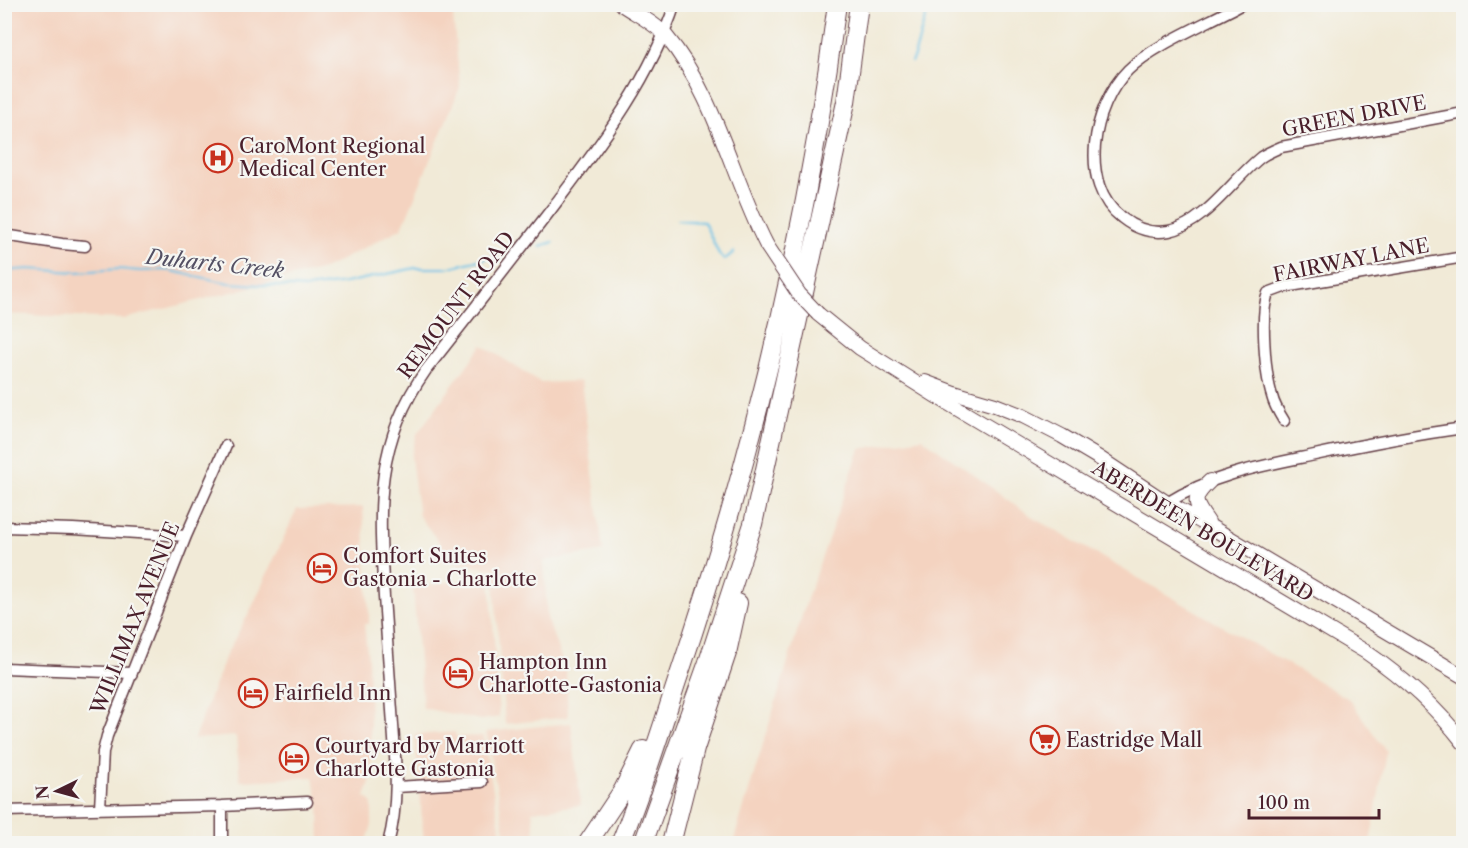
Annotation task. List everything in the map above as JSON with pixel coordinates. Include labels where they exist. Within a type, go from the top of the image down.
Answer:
[{"type":"highway","points":[[620,843],[692,642],[729,521],[771,360],[802,218],[837,4]]},
{"type":"highway","points":[[671,843],[695,748],[727,652],[846,102],[859,4]]},
{"type":"highway","points":[[643,843],[708,662],[753,524]]},
{"type":"highway","points":[[587,843],[627,783],[669,693],[677,681]]},
{"type":"main road","name":"ABERDEEN BOULEVARD","points":[[621,4],[665,34],[698,83],[766,246],[799,294],[818,314],[845,337],[903,375],[1366,652],[1404,679],[1449,724],[1464,743]]},
{"type":"main road","name":"ABERDEEN BOULEVARD","points":[[903,375],[1023,416],[1100,458],[1167,502],[1464,677]]},
{"type":"main road","points":[[1210,481],[1199,492],[1196,504],[1211,526]]},
{"type":"street","name":"REMOUNT ROAD","points":[[388,843],[394,815],[396,788],[380,528],[381,484],[390,439],[417,383],[609,133],[638,88],[665,34],[675,4]]},
{"type":"street","name":"GREEN DRIVE","points":[[1242,4],[1166,44],[1135,65],[1115,87],[1106,104],[1100,122],[1095,161],[1096,180],[1104,198],[1116,214],[1132,226],[1150,231],[1170,231],[1188,224],[1263,155],[1281,147],[1464,113]]},
{"type":"street","points":[[4,235],[85,246]]},
{"type":"street","name":"FAIRWAY LANE","points":[[1284,421],[1272,398],[1268,380],[1264,315],[1268,293],[1284,287],[1464,257]]},
{"type":"street","points":[[1167,502],[1187,490],[1210,481],[1261,466],[1363,444],[1464,428]]},
{"type":"street","name":"WILLIMAX AVENUE","points":[[100,808],[103,752],[186,536],[226,446]]},
{"type":"street","points":[[4,527],[186,536]]},
{"type":"street","points":[[4,668],[132,673]]},
{"type":"street","points":[[396,788],[482,782]]},
{"type":"street","points":[[4,811],[307,802]]},
{"type":"street","points":[[222,806],[222,843]]},
{"type":"shaded area","name":"CaroMont Regional Medical Center","points":[[5,5],[452,5],[460,87],[402,228],[324,269],[124,319],[5,314]]},
{"type":"shaded area","points":[[482,345],[541,383],[581,381],[603,551],[544,561],[547,618],[566,672],[568,717],[505,724],[493,569],[455,563],[419,516],[411,457],[417,434]]},
{"type":"shaded area","points":[[922,438],[1037,520],[1349,699],[1386,751],[1370,843],[733,843],[807,599],[860,449]]},
{"type":"shaded area","points":[[363,507],[369,614],[369,624],[364,624],[368,659],[371,756],[371,779],[365,797],[372,802],[372,825],[366,843],[320,843],[319,805],[313,777],[240,781],[236,736],[194,739],[226,655],[252,607],[297,509]]},
{"type":"shaded area","points":[[490,576],[499,717],[481,720],[423,708],[413,588]]},
{"type":"shaded area","points":[[571,723],[581,805],[532,811],[536,843],[507,843],[486,732]]},
{"type":"shaded area","points":[[455,732],[456,737],[483,736],[503,843],[424,843],[415,735]]},
{"type":"waterway","name":"Duharts Creek","points":[[911,62],[923,24],[934,4]]},
{"type":"waterway","name":"Duharts Creek","points":[[677,220],[704,222],[724,260],[734,252]]},
{"type":"waterway","name":"Duharts Creek","points":[[540,246],[554,242]]},
{"type":"waterway","name":"Duharts Creek","points":[[4,271],[28,269],[77,272],[119,269],[166,270],[229,283],[306,288],[345,283],[415,268],[447,268],[491,257]]},
{"type":"place","name":"CaroMont Regional Medical Center","points":[[218,158]]},
{"type":"place","name":"Comfort Suites Gastonia - Charlotte","points":[[322,568]]},
{"type":"place","name":"Hampton Inn Charlotte-Gastonia","points":[[458,673]]},
{"type":"place","name":"Fairfield Inn","points":[[253,693]]},
{"type":"place","name":"Eastridge Mall","points":[[1045,740]]},
{"type":"place","name":"Courtyard by Marriott Charlotte Gastonia","points":[[294,758]]}]
